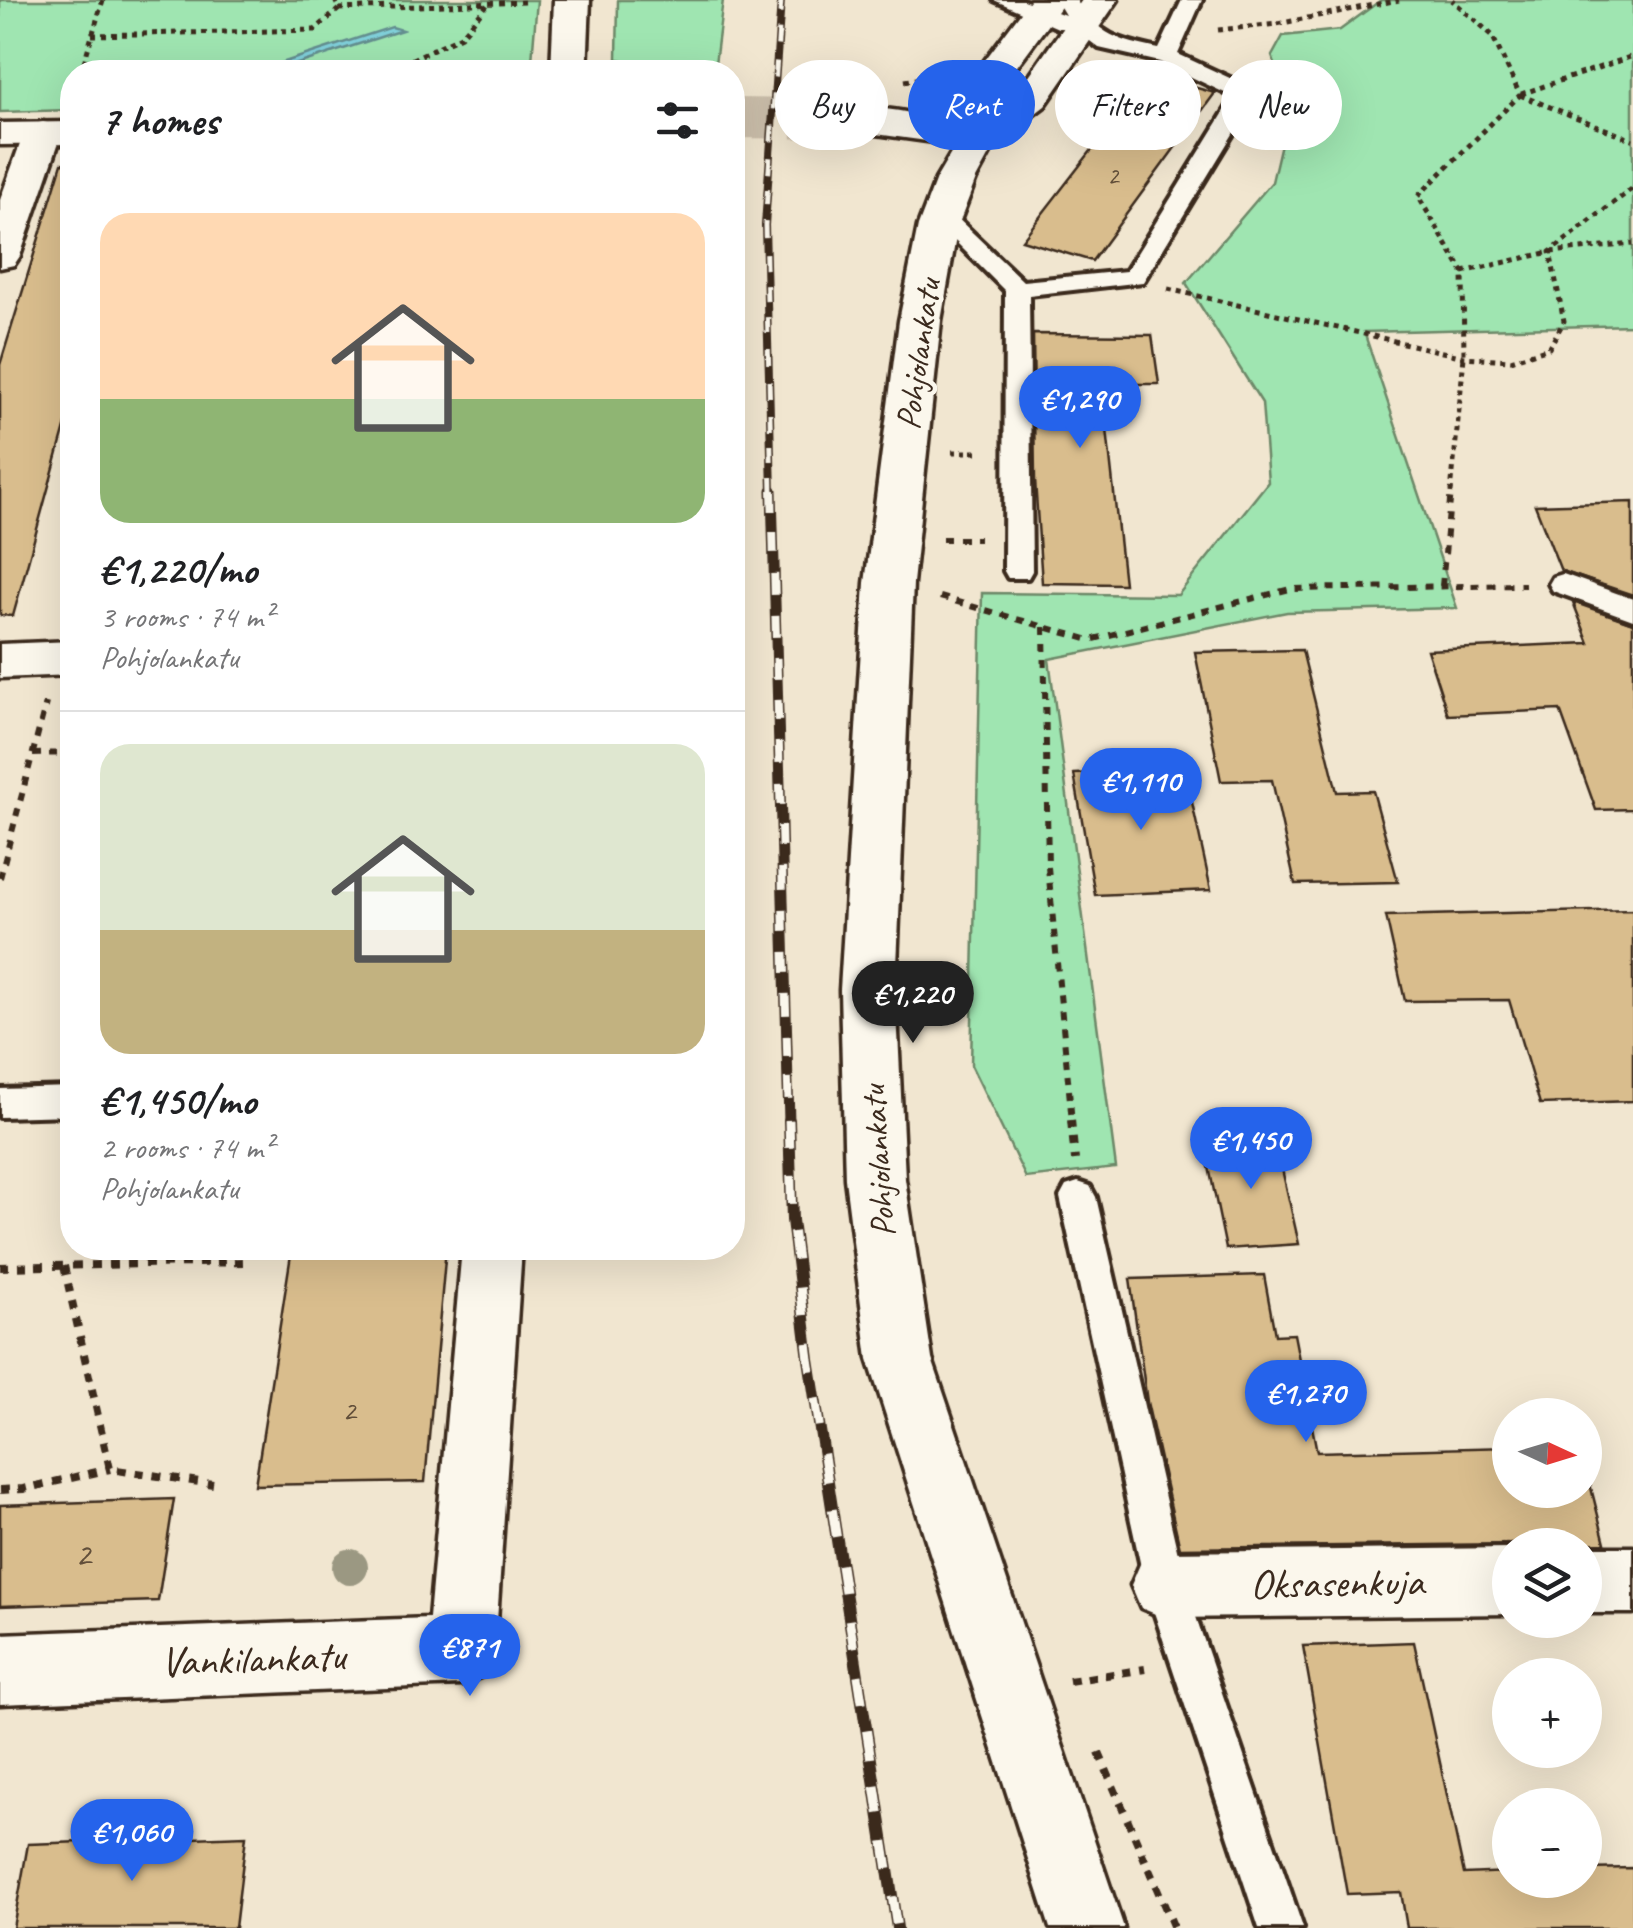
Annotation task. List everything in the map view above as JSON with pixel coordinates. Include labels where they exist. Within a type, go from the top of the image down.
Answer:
[{"type":"main road","points":[[554,1],[566,60]]},
{"type":"main road","points":[[1035,87],[1056,7]]},
{"type":"main road","points":[[0,134],[58,133],[0,256]]},
{"type":"main road","name":"Pohjolankatu","points":[[973,150],[942,216],[920,321],[890,582],[868,990],[875,1179],[900,1359],[1087,1928]]},
{"type":"main road","points":[[0,660],[60,673]]},
{"type":"main road","name":"Vankilankatu","points":[[0,1669],[461,1652],[491,1260]]},
{"type":"main road","points":[[1602,1580],[1633,1580]]},
{"type":"main road","name":"Oksasenkuja","points":[[1165,1585],[1492,1581]]},
{"type":"lane","points":[[1166,57],[1192,0]]},
{"type":"lane","points":[[1017,289],[1134,276],[1242,101],[1239,91],[1228,84],[1166,57],[1096,42],[1056,7]]},
{"type":"lane","points":[[942,216],[1017,289],[1018,570]]},
{"type":"lane","points":[[1563,584],[1633,610]]},
{"type":"lane","points":[[0,1104],[60,1102]]},
{"type":"lane","points":[[1078,1197],[1165,1585],[1281,1928]]},
{"type":"path","points":[[85,60],[103,0]]},
{"type":"path","points":[[336,0],[339,9]]},
{"type":"path","points":[[1220,30],[1278,24],[1398,0]]},
{"type":"path","points":[[1452,0],[1492,35],[1520,94],[1633,140]]},
{"type":"path","points":[[92,35],[315,30],[339,9],[554,1]]},
{"type":"path","points":[[410,60],[461,36],[488,4]]},
{"type":"path","points":[[1442,586],[1464,356],[1463,272],[1418,196],[1520,94],[1633,56]]},
{"type":"path","points":[[1550,252],[1633,188]]},
{"type":"path","points":[[1463,272],[1550,252],[1633,244]]},
{"type":"path","points":[[1134,276],[1195,298],[1464,356],[1510,360],[1549,348],[1564,321],[1550,252]]},
{"type":"path","points":[[924,592],[1090,640],[1290,589],[1563,584]]},
{"type":"path","points":[[1044,627],[1048,866],[1078,1197]]},
{"type":"path","points":[[0,878],[33,754],[60,676]]},
{"type":"path","points":[[33,754],[60,754]]},
{"type":"path","points":[[0,1267],[244,1262]]},
{"type":"path","points":[[64,1266],[110,1470]]},
{"type":"path","points":[[0,1490],[110,1470],[212,1484]]},
{"type":"path","points":[[1068,1681],[1192,1662]]},
{"type":"path","points":[[1061,1663],[1075,1699]]},
{"type":"path","points":[[1098,1752],[1174,1928]]},
{"type":"green space","points":[[0,0],[537,0],[532,60],[60,60],[60,110],[0,112]]},
{"type":"green space","points":[[618,0],[723,0],[716,60],[617,59]]},
{"type":"green space","points":[[1381,0],[1633,0],[1633,325],[1364,332],[1457,608],[1287,612],[1049,659],[1116,1168],[1026,1178],[971,1065],[982,593],[1178,595],[1268,482],[1262,403],[1186,283],[1272,182],[1279,150],[1342,150],[1342,60],[1273,60],[1272,56],[1283,36],[1340,30]]},
{"type":"water","points":[[392,27],[402,30],[310,60],[291,60]]},
{"type":"building","points":[[1201,89],[1215,93],[1201,112]]},
{"type":"building","points":[[1092,150],[1173,150],[1092,261],[1022,240]]},
{"type":"building","points":[[60,170],[60,446],[13,616],[0,615],[0,365]]},
{"type":"building","points":[[1033,334],[1152,335],[1159,384],[1102,384],[1124,584],[1042,583],[1035,480]]},
{"type":"building","points":[[1633,502],[1633,595],[1561,571],[1535,505]]},
{"type":"building","points":[[1573,602],[1633,623],[1633,809],[1596,810],[1560,710],[1448,715],[1427,650],[1589,643]]},
{"type":"building","points":[[1302,650],[1337,792],[1373,791],[1398,882],[1295,884],[1272,780],[1221,781],[1195,652]]},
{"type":"building","points":[[1185,770],[1211,890],[1095,895],[1074,774]]},
{"type":"building","points":[[1633,910],[1633,1101],[1540,1104],[1509,1000],[1405,1001],[1386,916]]},
{"type":"building","points":[[1274,1134],[1299,1244],[1226,1249],[1203,1138]]},
{"type":"building","points":[[290,1260],[445,1260],[425,1482],[255,1485]]},
{"type":"building","points":[[1264,1275],[1275,1335],[1294,1334],[1317,1452],[1492,1447],[1492,1508],[1596,1508],[1601,1528],[1492,1528],[1492,1544],[1180,1548],[1147,1402],[1130,1279]]},
{"type":"building","points":[[174,1499],[158,1601],[0,1606],[0,1505]]},
{"type":"building","points":[[1414,1642],[1464,1874],[1492,1873],[1492,1898],[1602,1898],[1602,1869],[1633,1868],[1633,1928],[1407,1928],[1401,1892],[1347,1894],[1303,1646]]},
{"type":"building","points":[[246,1836],[235,1928],[13,1928],[28,1844]]},
{"type":"tunnel","points":[[745,118],[775,118]]},
{"type":"railway","points":[[772,493],[765,225],[781,0]]},
{"type":"railway","points":[[772,490],[789,1122]]},
{"type":"railway","points":[[789,1120],[792,1220],[809,1359],[897,1928]]}]
